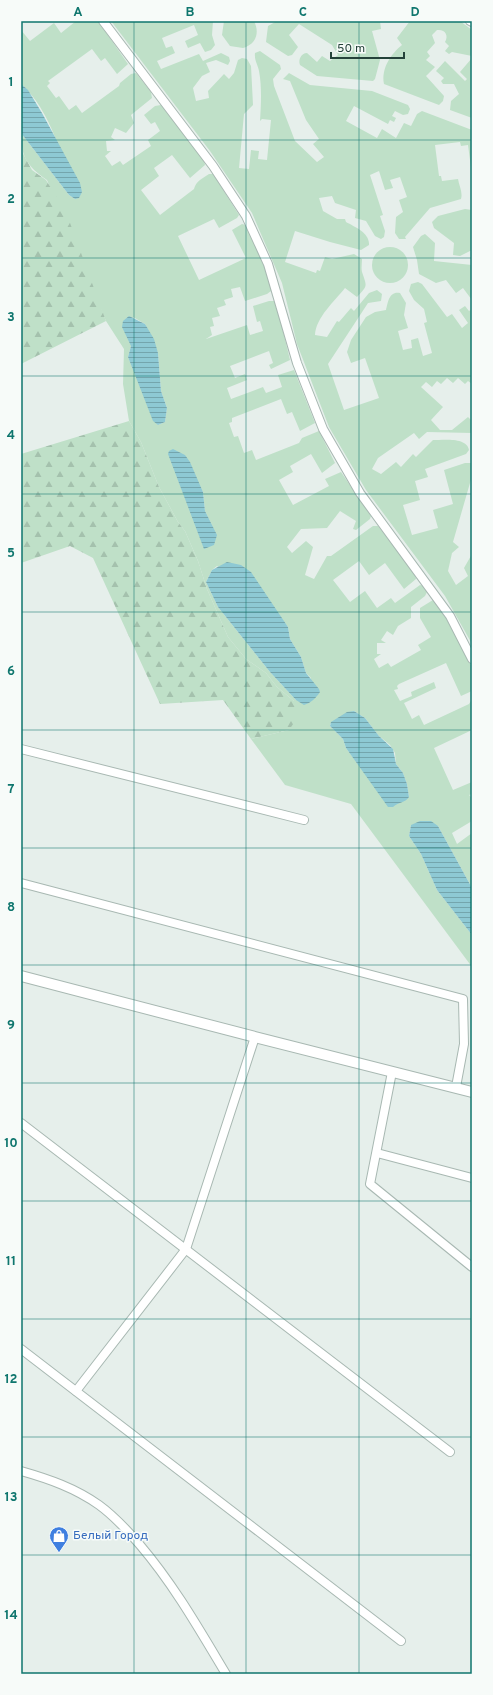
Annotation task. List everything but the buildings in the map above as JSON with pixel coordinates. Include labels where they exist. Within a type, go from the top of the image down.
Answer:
[{"type":"street","points":[[103,21],[213,166],[246,216],[273,278],[293,352],[323,429],[360,494],[450,616],[472,659]]},
{"type":"street","points":[[21,749],[304,820]]},
{"type":"street","points":[[21,883],[463,999],[464,1044],[456,1087]]},
{"type":"street","points":[[21,976],[472,1092]]},
{"type":"street","points":[[76,1391],[186,1249],[255,1037]]},
{"type":"street","points":[[392,1072],[370,1184],[472,1268]]},
{"type":"street","points":[[21,1123],[450,1452]]},
{"type":"street","points":[[377,1153],[472,1178]]},
{"type":"street","points":[[21,1349],[402,1641]]},
{"type":"street","points":[[21,1471],[47,1478],[71,1488],[99,1505],[126,1529],[155,1562],[179,1595],[226,1674]]},
{"type":"green space","points":[[76,21],[98,21],[128,64],[117,74],[105,58],[101,61],[92,49],[48,81],[50,83],[47,86],[56,98],[59,96],[69,110],[76,105],[82,113],[119,86],[120,83],[131,74],[136,73],[151,92],[152,98],[131,115],[134,123],[126,133],[115,128],[111,137],[115,140],[106,141],[107,151],[111,151],[105,156],[112,166],[120,161],[123,165],[151,146],[148,140],[160,131],[155,122],[151,124],[144,115],[155,106],[161,105],[204,160],[205,165],[190,178],[172,155],[154,168],[159,176],[141,190],[160,215],[194,189],[200,180],[209,174],[213,174],[239,215],[237,218],[219,228],[214,219],[178,236],[199,280],[246,258],[232,230],[242,224],[246,225],[262,258],[269,277],[271,291],[267,294],[245,301],[240,287],[231,289],[233,297],[224,300],[226,305],[217,308],[220,316],[212,318],[214,326],[210,327],[212,335],[206,339],[247,325],[250,335],[263,331],[260,321],[257,322],[253,306],[274,301],[277,306],[290,360],[271,369],[269,365],[273,363],[269,351],[230,366],[235,378],[245,374],[247,380],[227,388],[231,399],[263,387],[266,393],[282,387],[278,375],[294,370],[315,423],[300,431],[292,412],[287,414],[281,399],[232,418],[232,422],[229,423],[234,437],[238,436],[244,453],[252,450],[256,460],[299,443],[302,438],[319,431],[335,463],[322,473],[311,454],[290,466],[293,472],[279,480],[293,505],[329,486],[325,479],[341,472],[371,516],[370,519],[356,530],[353,529],[356,521],[340,511],[327,528],[301,529],[287,547],[292,553],[306,541],[313,547],[305,575],[314,579],[327,556],[331,556],[373,526],[378,526],[415,573],[416,579],[404,589],[385,563],[369,575],[359,561],[333,580],[350,602],[365,591],[377,608],[391,598],[395,603],[420,585],[424,586],[427,592],[425,596],[411,607],[411,618],[398,626],[393,635],[387,631],[381,640],[386,643],[377,643],[377,654],[381,654],[374,659],[379,668],[388,663],[391,667],[421,650],[418,645],[431,637],[420,618],[420,608],[433,600],[446,618],[472,667],[472,691],[461,696],[446,663],[399,684],[397,686],[398,689],[394,690],[400,701],[412,696],[411,692],[434,682],[436,688],[404,703],[412,719],[419,715],[424,725],[469,704],[472,699],[472,730],[434,748],[453,790],[472,782],[472,794],[469,795],[472,798],[472,821],[452,833],[457,844],[472,833],[472,888],[438,826],[411,825],[409,836],[421,854],[437,890],[472,935],[472,967],[351,804],[285,785],[251,739],[289,730],[294,701],[277,687],[266,673],[246,659],[228,637],[207,589],[198,561],[185,531],[178,522],[159,487],[141,442],[129,421],[123,384],[124,349],[106,321],[47,180],[34,170],[26,160],[22,148],[21,133],[69,195],[75,199],[61,153],[48,122],[41,108],[21,84],[21,30],[30,41],[54,23],[61,33]],"holes":[[[133,317],[145,324],[158,353],[161,391],[167,408],[165,422],[158,425],[128,357],[131,346]],[[173,449],[198,482],[203,492],[205,511],[217,535]],[[217,566],[281,618],[288,627],[290,639],[301,657],[306,673],[311,678],[296,700],[270,672],[218,607],[206,582],[212,570]],[[354,711],[365,718],[379,736],[390,745],[395,753],[396,764],[403,773],[407,784],[409,797],[396,804],[366,775],[346,748],[343,739],[330,726],[330,724]]]},
{"type":"green space","points":[[111,21],[213,21],[212,35],[215,45],[211,50],[205,52],[200,43],[188,48],[185,41],[198,35],[194,25],[162,38],[166,48],[172,46],[175,53],[157,61],[161,69],[199,54],[203,61],[221,53],[229,57],[230,61],[228,65],[216,60],[206,63],[210,72],[202,76],[193,88],[196,101],[209,98],[208,91],[224,74],[229,79],[234,73],[238,60],[242,58],[247,59],[251,66],[253,105],[244,114],[239,168],[249,169],[251,150],[259,151],[258,159],[267,160],[271,120],[262,119],[260,121],[261,83],[255,53],[260,51],[280,65],[281,69],[273,79],[274,86],[295,141],[317,162],[324,157],[313,144],[319,139],[306,120],[290,81],[283,79],[289,73],[310,85],[372,91],[408,105],[410,109],[408,114],[403,115],[395,111],[392,116],[396,118],[394,122],[390,120],[388,124],[354,106],[346,121],[377,138],[382,129],[396,138],[404,123],[411,126],[417,114],[422,111],[472,130],[472,175],[468,145],[461,146],[460,142],[435,145],[439,176],[441,176],[442,181],[458,179],[461,199],[430,208],[405,237],[406,239],[399,239],[395,233],[396,217],[403,212],[399,200],[407,197],[400,177],[390,180],[393,188],[385,190],[379,171],[370,175],[383,215],[380,216],[385,231],[384,237],[381,239],[375,236],[366,221],[355,218],[356,210],[335,203],[332,196],[319,198],[323,211],[337,219],[345,219],[346,222],[365,234],[369,241],[369,245],[361,250],[295,231],[285,262],[316,273],[317,270],[320,271],[325,257],[332,259],[354,254],[362,259],[362,270],[366,283],[365,288],[357,297],[345,288],[322,316],[316,328],[315,335],[327,337],[337,321],[339,322],[351,308],[354,311],[369,293],[377,290],[382,294],[381,301],[368,303],[328,364],[344,410],[379,398],[365,358],[351,363],[347,352],[351,340],[366,317],[375,312],[386,310],[391,295],[400,293],[406,303],[404,315],[408,328],[398,331],[403,350],[412,348],[411,340],[418,338],[423,356],[432,353],[424,323],[427,322],[424,309],[414,300],[409,291],[411,284],[418,282],[422,284],[447,317],[452,314],[462,328],[468,323],[459,310],[465,306],[469,311],[472,309],[472,384],[468,381],[465,384],[458,378],[453,383],[447,378],[441,384],[437,381],[432,387],[426,382],[421,387],[443,407],[431,420],[440,430],[452,430],[468,417],[472,421],[472,433],[427,432],[419,439],[414,433],[378,458],[372,469],[381,474],[396,462],[401,467],[413,454],[416,457],[433,440],[460,441],[467,446],[469,450],[466,454],[425,469],[428,477],[415,481],[420,500],[403,505],[412,535],[438,528],[433,510],[453,504],[444,470],[465,463],[472,463],[472,476],[453,542],[459,547],[452,553],[448,571],[456,585],[468,576],[464,568],[472,554],[472,644],[445,596],[366,490],[329,427],[297,344],[282,283],[252,213],[210,151]]},
{"type":"green space","points":[[224,21],[254,21],[257,30],[256,38],[251,44],[243,48],[230,46],[222,35]]},
{"type":"green space","points":[[277,21],[380,21],[381,29],[372,31],[380,60],[375,79],[373,81],[317,76],[300,65],[300,57],[307,53],[317,62],[322,56],[330,61],[338,55],[332,45],[299,24],[289,35],[298,47],[292,55],[288,56],[266,42],[268,26]]},
{"type":"green space","points":[[410,21],[460,21],[472,30],[472,56],[452,52],[449,54],[445,51],[449,46],[445,42],[447,37],[446,33],[442,30],[437,30],[432,35],[435,43],[427,52],[430,56],[426,60],[435,67],[426,76],[444,96],[443,101],[439,105],[384,84],[383,78],[385,67],[394,53],[402,45],[397,38]]},
{"type":"green space","points":[[472,58],[472,118],[450,110],[451,101],[459,94],[454,84],[443,84],[441,81],[444,78],[436,71],[445,61],[465,81],[467,79],[460,72]]},
{"type":"green space","points":[[21,150],[32,170],[46,180],[66,212],[106,321],[21,364]]},
{"type":"green space","points":[[465,209],[472,210],[472,250],[460,256],[453,255],[454,243],[434,228],[432,222],[438,216]]},
{"type":"green space","points":[[425,234],[435,243],[434,261],[472,265],[472,300],[463,288],[456,293],[446,280],[436,283],[419,274],[413,247],[421,236]]},
{"type":"green space","points":[[393,247],[403,252],[407,258],[407,272],[403,278],[397,282],[387,283],[377,278],[373,272],[372,262],[377,252],[383,248]]},
{"type":"green space","points":[[129,421],[141,442],[159,487],[178,522],[185,531],[198,561],[207,589],[228,637],[246,659],[266,673],[277,687],[294,701],[298,717],[289,730],[251,739],[223,700],[160,704],[93,558],[70,546],[21,563],[21,454]]},
{"type":"water","points":[[21,84],[28,90],[42,113],[80,183],[82,192],[79,198],[75,199],[69,195],[21,133]]},
{"type":"water","points":[[129,316],[145,324],[154,339],[158,353],[161,391],[167,408],[165,422],[158,425],[153,421],[128,357],[131,346],[122,327],[123,321]]},
{"type":"water","points":[[173,449],[185,455],[190,462],[203,492],[205,511],[217,535],[214,545],[204,549],[168,454],[169,451]]},
{"type":"water","points":[[227,562],[241,565],[251,572],[288,627],[290,639],[301,657],[306,673],[320,692],[309,703],[304,705],[296,700],[270,672],[218,607],[206,582],[212,570]]},
{"type":"water","points":[[354,711],[365,718],[379,736],[393,749],[396,764],[403,773],[407,784],[409,797],[393,807],[388,807],[346,748],[343,739],[330,726],[331,722],[347,712]]},
{"type":"water","points":[[420,821],[431,821],[438,826],[472,888],[472,935],[437,890],[421,854],[409,836],[411,825]]},
{"type":"place","name":"Белый Город","points":[[59,1553]]}]
